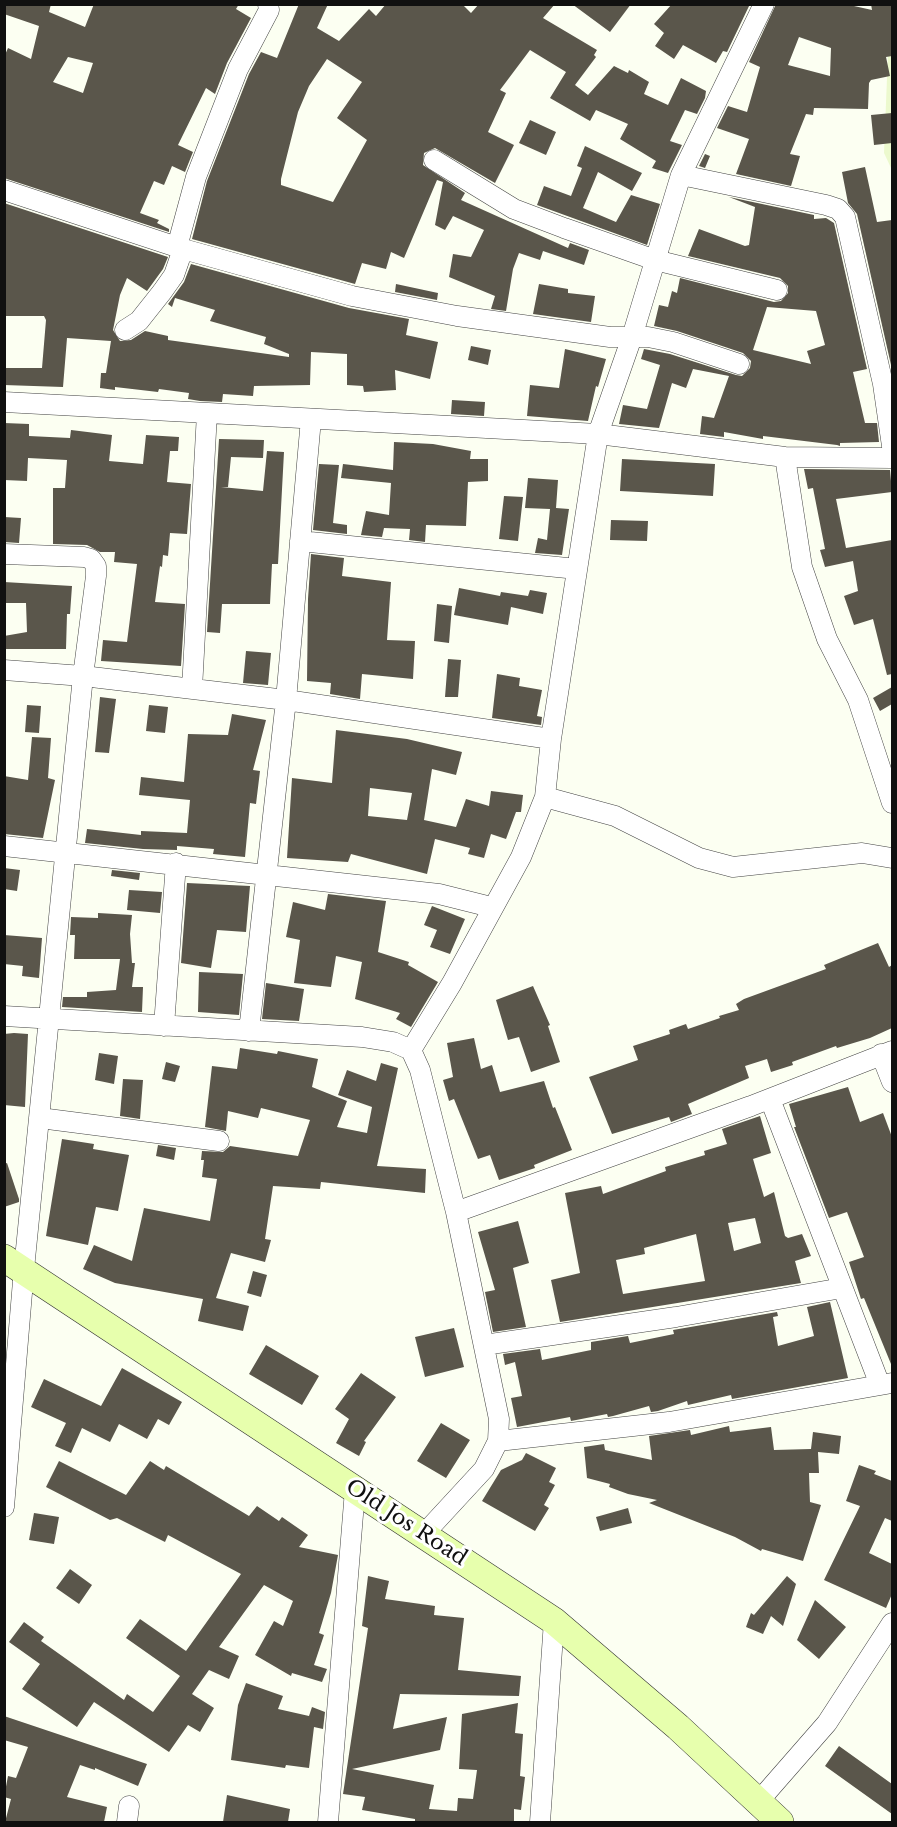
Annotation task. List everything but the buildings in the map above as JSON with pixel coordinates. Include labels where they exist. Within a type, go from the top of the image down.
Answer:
[{"type":"main road","name":"Old Jos Road","points":[[14,1263],[554,1621],[678,1727],[780,1822]]},
{"type":"street","points":[[125,330],[139,321],[174,275],[196,177],[238,69],[269,10],[268,4]]},
{"type":"street","points":[[411,1050],[452,983],[491,908],[521,857],[545,797],[551,739],[598,434],[632,338],[681,175],[764,4]]},
{"type":"street","points":[[434,160],[514,209],[655,260],[777,290]]},
{"type":"street","points":[[681,175],[826,205],[838,209],[845,217],[883,384],[892,446]]},
{"type":"street","points":[[4,190],[180,248],[352,296],[478,319],[674,342],[739,364]]},
{"type":"street","points":[[4,402],[598,434],[785,457],[892,458]]},
{"type":"street","points":[[192,689],[207,413]]},
{"type":"street","points":[[249,1031],[286,700],[311,419]]},
{"type":"street","points":[[785,457],[802,567],[827,639],[858,700],[892,803]]},
{"type":"street","points":[[300,541],[577,569]]},
{"type":"street","points":[[4,554],[84,557],[91,559],[96,566],[83,676],[40,1118],[14,1263],[4,1507]]},
{"type":"street","points":[[4,670],[83,676],[286,700],[551,739]]},
{"type":"street","points":[[545,797],[615,816],[699,858],[733,867],[862,853],[892,858]]},
{"type":"street","points":[[4,846],[176,863],[439,894],[491,908]]},
{"type":"street","points":[[164,1026],[176,863]]},
{"type":"street","points":[[4,1016],[362,1037],[393,1042],[411,1050],[420,1070],[456,1212],[499,1419],[498,1441],[484,1469],[424,1534]]},
{"type":"street","points":[[456,1212],[770,1098],[887,1052],[892,1082]]},
{"type":"street","points":[[498,1441],[669,1422],[886,1384],[842,1288],[770,1098]]},
{"type":"street","points":[[40,1118],[219,1141]]},
{"type":"street","points":[[484,1345],[676,1317],[842,1288]]},
{"type":"street","points":[[328,1822],[355,1490]]},
{"type":"street","points":[[540,1822],[554,1621]]},
{"type":"street","points":[[758,1802],[827,1723],[892,1623]]},
{"type":"green space","points":[[892,52],[892,170],[884,153],[888,53]]}]
